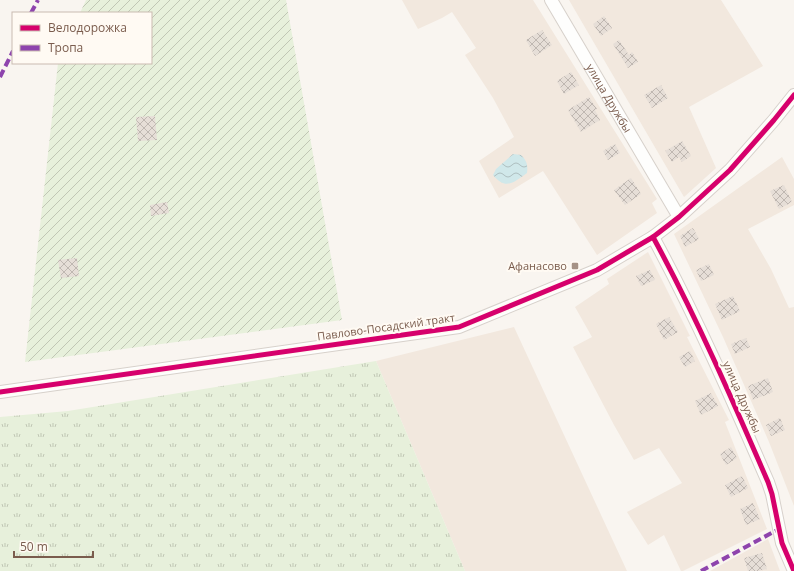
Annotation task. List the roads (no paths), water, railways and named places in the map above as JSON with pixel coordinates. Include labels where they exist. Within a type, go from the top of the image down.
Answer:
[{"type":"street","name":"улица Дружбы","points":[[551,0],[679,217]]},
{"type":"street","name":"Павлово-Посадский тракт","points":[[0,392],[460,327],[597,270],[653,237],[679,217],[730,170],[794,95]]},
{"type":"street","name":"улица Дружбы","points":[[653,237],[672,271],[713,356],[768,482],[772,494],[782,543],[794,571]]},
{"type":"water","points":[[513,154],[521,155],[525,159],[527,173],[514,182],[506,184],[502,183],[493,175],[496,169]]},
{"type":"place","name":"Афанасово","points":[[575,266]]}]
